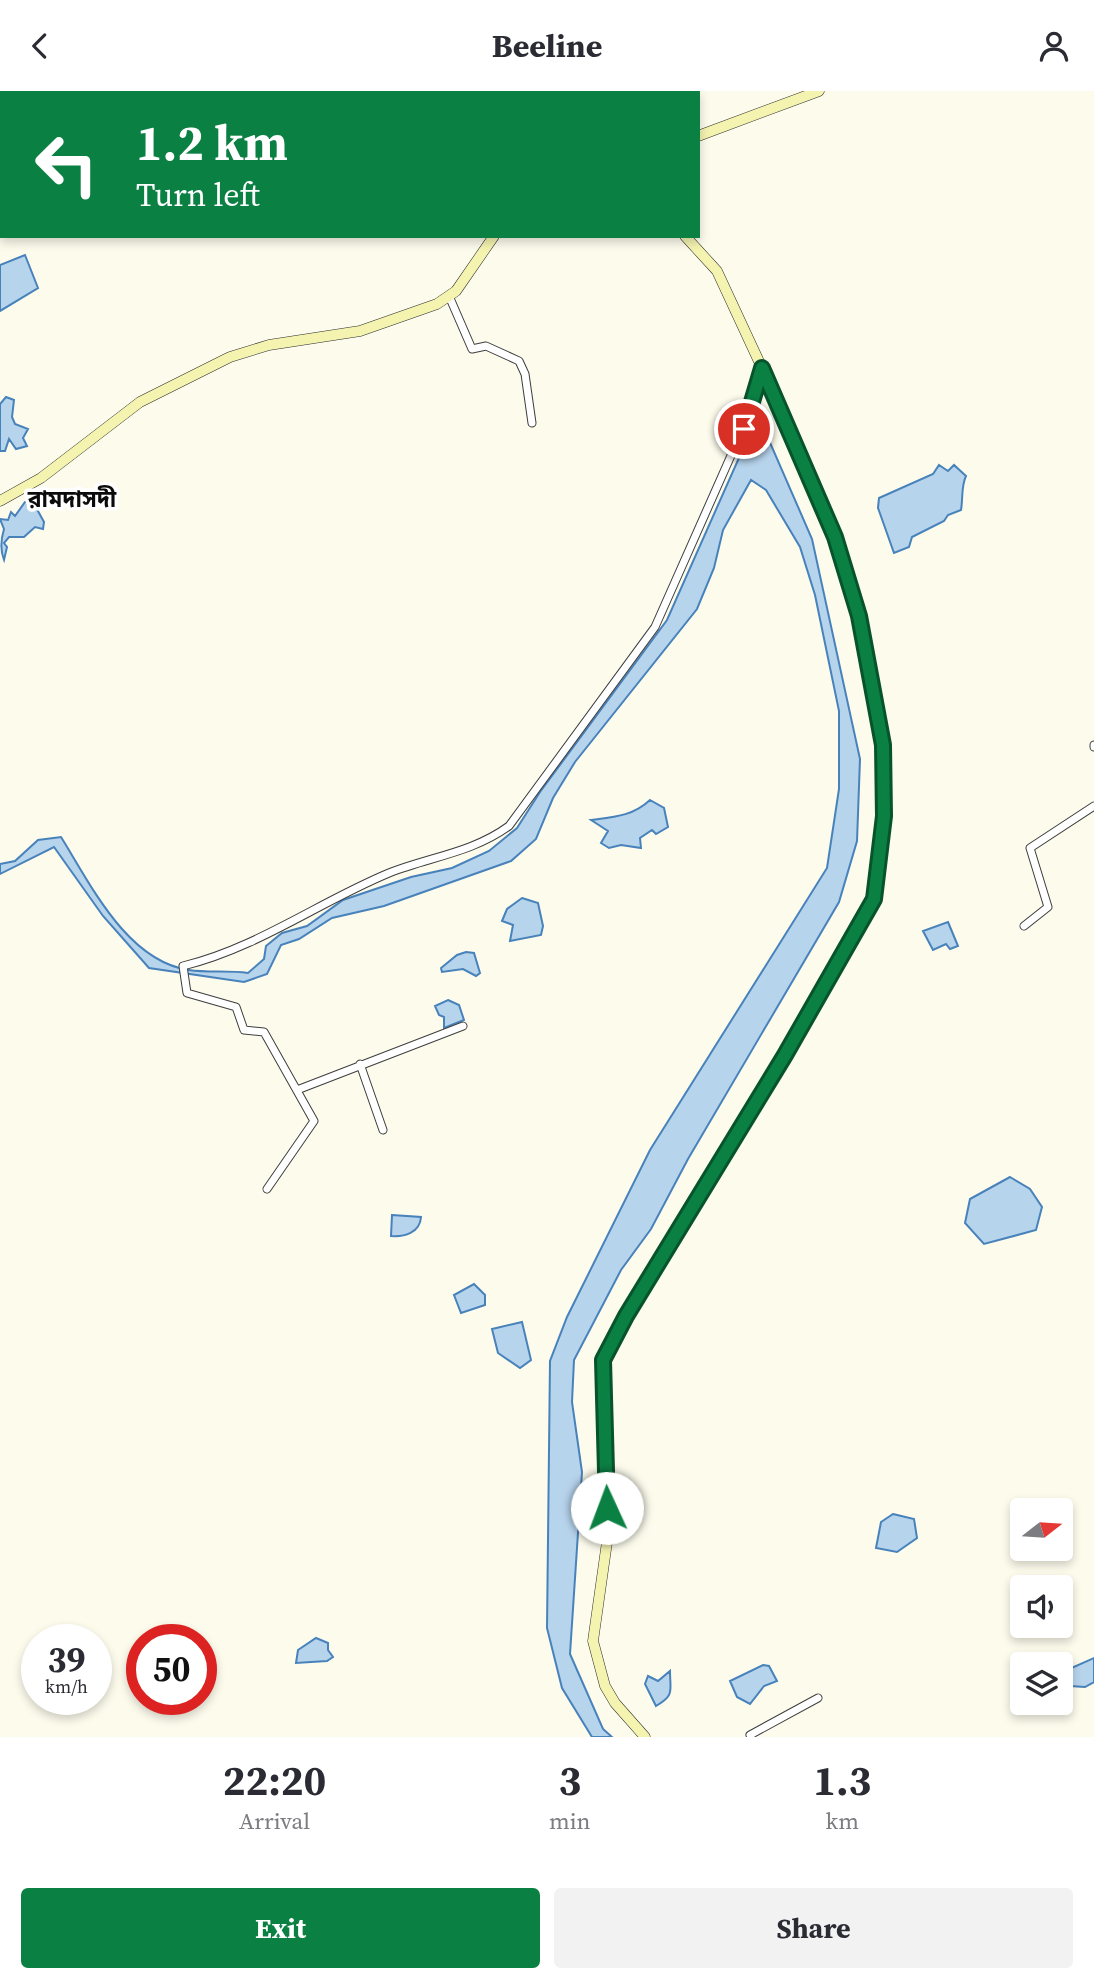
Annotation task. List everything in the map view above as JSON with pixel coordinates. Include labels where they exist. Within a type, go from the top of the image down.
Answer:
[{"type":"main road","points":[[700,135],[819,91]]},
{"type":"main road","points":[[0,501],[41,478],[140,402],[218,363],[269,345],[360,331],[437,304],[449,296],[481,260],[493,238]]},
{"type":"main road","points":[[645,1737],[615,1703],[605,1686],[593,1641],[608,1535],[603,1360],[626,1316],[867,916],[874,899],[884,816],[883,745],[859,616],[835,537],[717,271],[687,238]]},
{"type":"street","points":[[449,296],[472,349],[486,347],[519,361],[525,374],[532,423]]},
{"type":"street","points":[[267,1189],[314,1121],[264,1032],[244,1030],[236,1007],[187,993],[183,966],[218,958],[358,887],[392,872],[461,851],[496,836],[509,826],[655,627],[749,415],[762,368]]},
{"type":"street","points":[[1024,926],[1048,907],[1030,848],[1094,806]]},
{"type":"street","points":[[297,1090],[463,1026]]},
{"type":"street","points":[[360,1064],[383,1130]]},
{"type":"street","points":[[751,1737],[750,1735],[818,1698]]},
{"type":"water","points":[[25,255],[38,288],[0,311],[0,265]]},
{"type":"water","points":[[6,397],[14,400],[12,417],[15,424],[28,429],[23,438],[27,446],[16,449],[9,439],[5,451],[0,451],[0,404]]},
{"type":"water","points":[[758,415],[812,539],[860,759],[857,841],[839,902],[688,1159],[651,1229],[621,1270],[574,1360],[572,1402],[582,1472],[570,1654],[603,1729],[612,1737],[592,1737],[562,1688],[547,1628],[550,1361],[567,1317],[650,1150],[827,868],[839,789],[839,711],[815,595],[800,547],[766,490],[751,480],[723,530],[714,568],[697,609],[575,762],[553,798],[536,839],[511,861],[384,906],[332,918],[299,939],[281,945],[267,974],[244,982],[149,968],[103,916],[54,847],[0,874],[0,864],[15,861],[38,840],[61,837],[98,898],[129,937],[147,952],[167,964],[189,970],[248,973],[264,959],[266,946],[282,933],[307,926],[343,900],[411,877],[452,868],[489,851],[517,828],[540,792],[667,620]]},
{"type":"water","points":[[939,465],[948,471],[954,465],[966,476],[961,510],[912,537],[909,547],[894,553],[878,508],[879,498],[933,474]]},
{"type":"water","points":[[25,502],[33,502],[44,522],[43,529],[35,527],[24,537],[9,537],[4,543],[7,547],[4,560],[1,545],[4,529],[0,519],[8,520],[11,512],[15,516]]},
{"type":"water","points":[[650,800],[664,808],[668,827],[656,834],[652,830],[640,838],[641,848],[621,845],[609,848],[601,843],[608,831],[591,820],[630,813]]},
{"type":"water","points":[[522,898],[538,903],[543,926],[541,935],[510,941],[513,925],[502,921],[507,909]]},
{"type":"water","points":[[948,922],[958,946],[950,949],[946,944],[933,950],[923,931]]},
{"type":"water","points":[[474,953],[480,973],[476,976],[463,969],[442,972],[441,968],[457,955]]},
{"type":"water","points":[[448,1000],[459,1005],[464,1020],[444,1028],[444,1017],[439,1015],[435,1006]]},
{"type":"water","points":[[1010,1177],[1030,1189],[1042,1207],[1036,1230],[984,1244],[965,1223],[970,1199]]},
{"type":"water","points":[[392,1215],[421,1217],[418,1227],[410,1233],[391,1236]]},
{"type":"water","points":[[474,1284],[485,1295],[485,1305],[461,1313],[454,1295]]},
{"type":"water","points":[[522,1322],[531,1360],[520,1368],[498,1353],[492,1329]]},
{"type":"water","points":[[893,1514],[914,1519],[917,1538],[897,1552],[876,1548],[881,1522]]},
{"type":"water","points":[[316,1638],[328,1643],[328,1650],[333,1657],[327,1661],[296,1663],[298,1650]]},
{"type":"water","points":[[1094,1658],[1094,1682],[1085,1687],[1073,1686],[1073,1667]]},
{"type":"water","points":[[763,1665],[769,1666],[777,1681],[764,1686],[750,1704],[737,1697],[730,1681]]},
{"type":"water","points":[[670,1671],[669,1695],[656,1706],[645,1684],[648,1676],[658,1681]]},
{"type":"district","name":"রামদাসদী","points":[[72,499]]},
{"type":"route","points":[[607,1508],[603,1360],[626,1316],[867,916],[874,899],[884,816],[883,745],[859,616],[835,537],[762,368],[744,429]]}]
